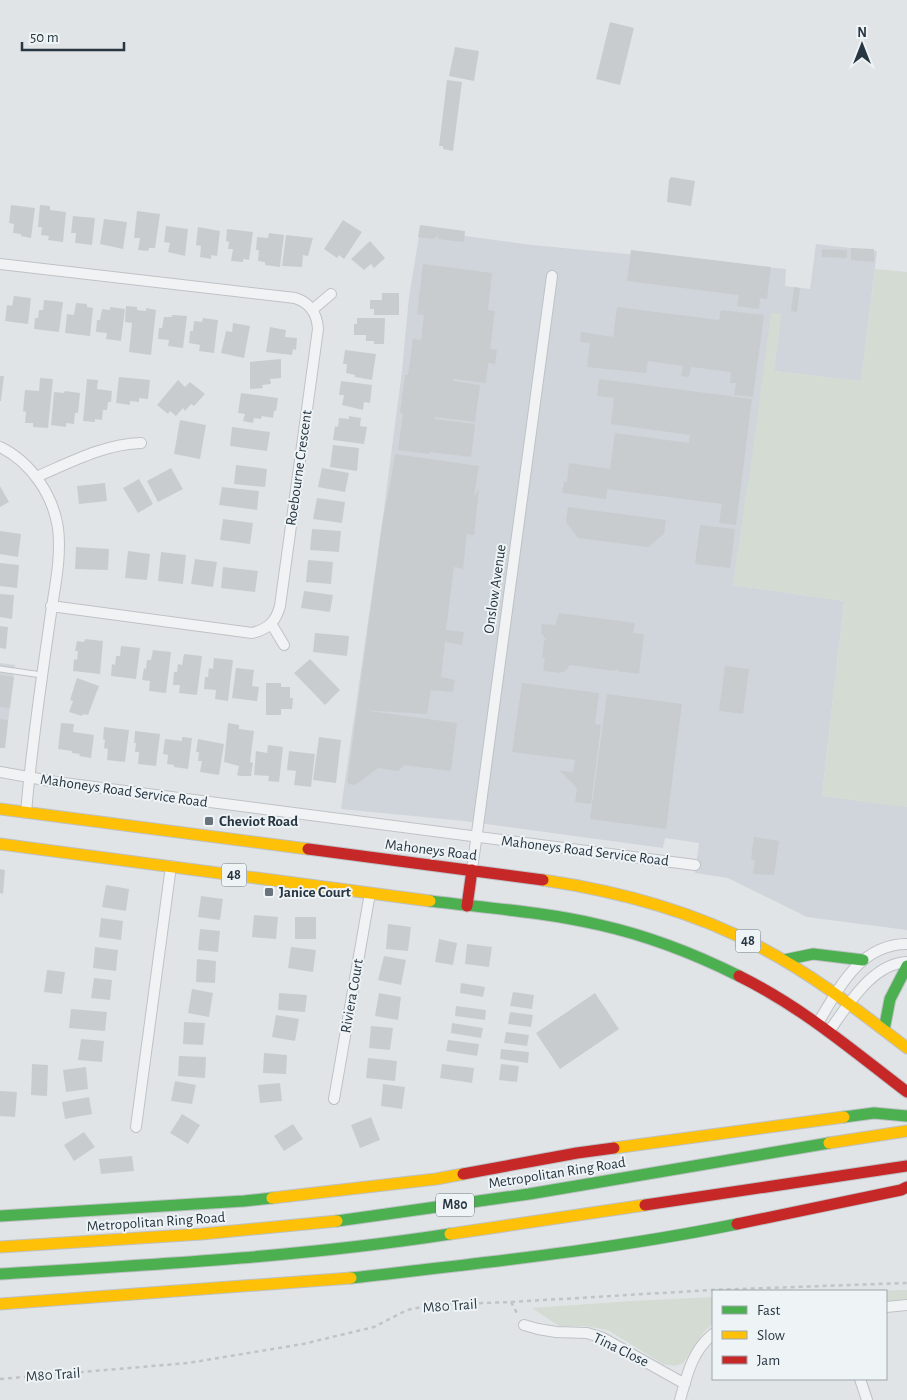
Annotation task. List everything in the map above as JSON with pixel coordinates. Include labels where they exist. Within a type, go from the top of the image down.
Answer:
[{"type":"main road","name":"Mahoneys Road","points":[[0,809],[565,883],[639,899],[675,910],[710,924],[755,944],[784,960],[836,994],[907,1048]]},
{"type":"main road","name":"48","points":[[0,844],[533,914],[627,932],[666,944],[749,981],[818,1023],[907,1092]]},
{"type":"main road","name":"Onslow Avenue","points":[[467,906],[472,870]]},
{"type":"main road","points":[[784,960],[812,954],[863,960]]},
{"type":"main road","points":[[884,1030],[890,999],[907,966]]},
{"type":"main road","points":[[0,1216],[244,1202],[436,1179],[577,1153],[845,1117],[874,1114],[907,1116]]},
{"type":"main road","name":"Metropolitan Ring Road","points":[[0,1247],[240,1230],[402,1213],[828,1142],[907,1131]]},
{"type":"main road","name":"M80","points":[[0,1274],[224,1260],[406,1241],[907,1166]]},
{"type":"main road","points":[[0,1304],[332,1280],[564,1253],[682,1235],[802,1212],[902,1190],[907,1187]]},
{"type":"street","points":[[0,264],[295,298],[302,301],[312,310],[330,294]]},
{"type":"street","name":"Onslow Avenue","points":[[472,870],[552,276]]},
{"type":"street","name":"Roebourne Crescent","points":[[272,624],[280,606],[318,329],[312,310]]},
{"type":"street","points":[[36,477],[107,448],[141,443]]},
{"type":"street","points":[[0,447],[16,457],[36,477],[52,506],[58,528],[58,551],[52,606],[29,777],[26,813]]},
{"type":"street","points":[[52,606],[252,633],[272,624],[284,645]]},
{"type":"street","name":"Mahoneys Road Service Road","points":[[0,772],[56,782],[695,865]]},
{"type":"street","points":[[136,1127],[171,866]]},
{"type":"street","name":"Riviera Court","points":[[334,1099],[370,893]]},
{"type":"street","points":[[818,1023],[853,969],[863,960],[877,950],[907,944]]},
{"type":"street","points":[[829,1031],[867,983],[881,971],[895,964],[907,962]]},
{"type":"street","points":[[887,1307],[907,1305]]},
{"type":"street","name":"Tina Close","points":[[524,1325],[556,1332],[587,1333],[604,1338],[685,1384]]},
{"type":"street","points":[[680,1400],[691,1361],[712,1335]]},
{"type":"street","points":[[860,1380],[867,1400]]},
{"type":"lane","points":[[0,669],[42,675]]},
{"type":"path","name":"M80 Trail","points":[[0,1378],[188,1363],[303,1344],[374,1327],[407,1310],[432,1305],[711,1290],[907,1284]]},
{"type":"path","points":[[511,1302],[524,1325]]},
{"type":"shaded area","points":[[420,230],[532,245],[786,269],[785,286],[810,289],[816,244],[877,251],[861,381],[774,371],[781,314],[748,487],[733,585],[844,601],[822,796],[907,807],[907,930],[807,917],[728,878],[695,873],[699,843],[665,838],[663,848],[464,821],[341,809],[382,524],[402,371],[409,297]]},
{"type":"shaded area","points":[[875,269],[907,272],[907,807],[822,796],[844,601],[733,585],[771,313],[781,314],[774,371],[861,381]]},
{"type":"shaded area","points":[[0,663],[15,665],[5,748],[0,748]]},
{"type":"shaded area","points":[[887,1290],[907,1290],[907,1299],[887,1301]]},
{"type":"shaded area","points":[[712,1297],[712,1324],[703,1333],[683,1363],[675,1366],[663,1364],[608,1330],[584,1326],[559,1326],[532,1308]]},
{"type":"building","points":[[610,22],[634,28],[620,85],[596,79]]},
{"type":"building","points":[[455,47],[479,51],[474,81],[449,76]]},
{"type":"building","points":[[447,80],[462,82],[453,151],[439,146]]},
{"type":"building","points":[[671,177],[695,181],[691,206],[667,202],[669,180]]},
{"type":"building","points":[[11,205],[35,208],[31,238],[13,233],[14,224],[9,223]]},
{"type":"building","points":[[40,205],[50,206],[50,210],[66,212],[63,242],[48,240],[49,236],[41,235],[42,227],[38,227]]},
{"type":"building","points":[[137,211],[160,214],[155,248],[149,248],[148,251],[138,250],[140,238],[134,238]]},
{"type":"building","points":[[73,216],[95,218],[92,245],[75,243],[76,233],[71,233]]},
{"type":"building","points":[[104,219],[127,222],[123,249],[100,244]]},
{"type":"building","points":[[343,220],[362,232],[344,259],[339,255],[337,258],[324,249]]},
{"type":"building","points":[[420,225],[465,231],[464,242],[438,239],[439,235],[433,239],[418,237]]},
{"type":"building","points":[[166,226],[188,229],[185,256],[168,252],[170,243],[164,242]]},
{"type":"building","points":[[198,227],[220,231],[217,256],[211,255],[211,259],[200,257],[201,246],[196,245]]},
{"type":"building","points":[[227,229],[253,232],[249,260],[243,259],[243,262],[231,261],[233,249],[228,249],[229,242],[226,241]]},
{"type":"building","points":[[269,233],[284,235],[280,267],[265,265],[265,262],[258,261],[259,250],[256,250],[257,237],[268,238]]},
{"type":"building","points":[[286,235],[313,238],[308,256],[303,255],[302,267],[282,266]]},
{"type":"building","points":[[370,241],[385,258],[374,268],[371,264],[364,270],[351,259]]},
{"type":"building","points":[[851,248],[874,249],[874,262],[851,260]]},
{"type":"building","points":[[822,249],[847,250],[847,258],[822,257]]},
{"type":"building","points":[[631,250],[771,267],[767,299],[760,298],[759,309],[737,306],[739,295],[627,281]]},
{"type":"building","points":[[423,264],[492,273],[488,310],[495,311],[490,349],[497,350],[495,364],[488,363],[486,383],[454,379],[453,381],[480,385],[475,422],[435,417],[434,419],[475,424],[471,457],[398,450],[403,413],[400,413],[405,375],[408,375],[413,339],[421,340],[424,315],[417,314]]},
{"type":"building","points":[[794,287],[800,288],[797,312],[791,311]]},
{"type":"building","points":[[382,293],[399,293],[399,315],[374,315],[374,309],[370,309],[370,300],[382,300]]},
{"type":"building","points":[[14,296],[31,298],[28,324],[5,321],[7,305],[12,306]]},
{"type":"building","points":[[44,300],[63,302],[59,332],[34,329],[35,318],[38,318],[39,310],[43,310]]},
{"type":"building","points":[[76,303],[87,304],[87,307],[93,308],[90,336],[65,333],[67,314],[74,315]]},
{"type":"building","points":[[126,306],[137,307],[137,310],[146,311],[146,308],[156,310],[151,355],[129,352],[132,323],[125,322]]},
{"type":"building","points":[[110,307],[125,309],[121,341],[106,339],[107,333],[96,332],[97,320],[100,320],[102,309],[110,310]]},
{"type":"building","points":[[617,307],[719,320],[721,310],[764,315],[753,397],[734,395],[736,383],[730,383],[731,372],[691,367],[689,377],[681,376],[683,366],[648,361],[646,373],[587,367],[590,343],[580,342],[581,332],[613,337]]},
{"type":"building","points":[[172,315],[187,316],[183,348],[168,346],[169,340],[158,339],[159,328],[162,328],[164,317],[172,317]]},
{"type":"building","points":[[203,318],[218,320],[214,353],[199,351],[200,345],[189,343],[190,331],[193,331],[194,321],[202,322]]},
{"type":"building","points":[[357,318],[385,318],[384,344],[374,344],[374,341],[366,341],[366,335],[354,335],[354,324],[357,324]]},
{"type":"building","points":[[233,323],[250,326],[244,358],[221,353],[226,331],[232,332]]},
{"type":"building","points":[[270,327],[286,330],[285,337],[297,338],[296,350],[293,349],[292,355],[266,352]]},
{"type":"building","points":[[345,350],[376,354],[372,380],[355,377],[355,375],[346,373],[347,364],[343,364]]},
{"type":"building","points":[[281,359],[281,378],[270,379],[271,384],[262,385],[263,388],[250,389],[250,362]]},
{"type":"building","points":[[0,376],[4,376],[1,401],[0,401]]},
{"type":"building","points":[[119,377],[150,380],[148,399],[139,398],[139,402],[130,401],[130,405],[116,403]]},
{"type":"building","points":[[40,378],[53,379],[48,428],[33,427],[33,423],[25,423],[26,412],[23,411],[25,390],[39,391]]},
{"type":"building","points":[[87,379],[98,380],[97,389],[112,391],[111,402],[108,402],[107,410],[103,410],[102,420],[95,419],[95,422],[83,421]]},
{"type":"building","points":[[599,379],[752,399],[736,525],[719,523],[722,504],[607,489],[606,499],[562,493],[564,482],[567,482],[569,463],[610,469],[615,433],[689,443],[690,435],[611,424],[614,398],[597,396]]},
{"type":"building","points":[[178,380],[185,387],[190,382],[205,394],[194,406],[191,404],[185,411],[183,408],[176,416],[170,411],[168,414],[157,405]]},
{"type":"building","points":[[341,381],[372,385],[370,403],[364,402],[363,410],[342,405],[344,395],[339,395]]},
{"type":"building","points":[[65,391],[80,393],[78,413],[75,413],[74,424],[66,423],[66,427],[51,425],[54,392],[64,393]]},
{"type":"building","points":[[241,393],[278,398],[273,418],[262,416],[261,419],[254,418],[253,423],[243,421],[245,414],[238,413]]},
{"type":"building","points":[[349,416],[361,418],[360,426],[367,427],[364,444],[333,440],[335,426],[338,427],[339,418],[349,419]]},
{"type":"building","points":[[180,420],[206,425],[200,459],[174,454]]},
{"type":"building","points":[[232,427],[270,432],[267,451],[230,446]]},
{"type":"building","points":[[333,445],[359,448],[357,471],[330,467]]},
{"type":"building","points":[[395,454],[479,466],[474,497],[479,488],[474,535],[467,534],[463,569],[454,567],[446,630],[464,632],[462,645],[445,642],[441,677],[455,680],[453,692],[431,690],[427,714],[362,710],[457,723],[451,771],[404,765],[398,771],[378,768],[355,785],[347,783],[382,524]]},
{"type":"building","points":[[236,465],[267,469],[265,487],[234,484]]},
{"type":"building","points":[[171,468],[183,489],[158,502],[147,481]]},
{"type":"building","points":[[322,468],[349,473],[345,492],[318,487]]},
{"type":"building","points":[[139,479],[153,504],[138,513],[123,488]]},
{"type":"building","points":[[105,483],[107,501],[79,504],[77,486]]},
{"type":"building","points":[[0,486],[9,502],[0,507]]},
{"type":"building","points":[[222,487],[259,491],[257,510],[219,505]]},
{"type":"building","points":[[317,498],[345,502],[342,523],[313,519]]},
{"type":"building","points":[[568,507],[666,520],[664,534],[648,547],[578,538],[566,522]]},
{"type":"building","points":[[223,519],[253,523],[250,544],[220,540]]},
{"type":"building","points":[[700,525],[735,529],[730,568],[695,564]]},
{"type":"building","points":[[312,529],[341,531],[339,552],[310,550]]},
{"type":"building","points":[[0,531],[21,534],[18,557],[0,554]]},
{"type":"building","points":[[76,547],[109,549],[108,570],[75,569]]},
{"type":"building","points":[[128,551],[150,554],[147,580],[125,578]]},
{"type":"building","points":[[161,552],[186,555],[183,584],[158,581]]},
{"type":"building","points":[[195,559],[217,562],[213,587],[191,584]]},
{"type":"building","points":[[308,560],[333,562],[331,584],[306,582]]},
{"type":"building","points":[[0,563],[19,565],[17,588],[0,586]]},
{"type":"building","points":[[223,567],[258,571],[255,592],[221,588]]},
{"type":"building","points":[[304,591],[333,595],[330,612],[301,608]]},
{"type":"building","points":[[0,594],[14,595],[12,619],[0,617]]},
{"type":"building","points":[[559,613],[635,623],[633,633],[644,634],[639,674],[617,671],[618,669],[615,671],[570,665],[564,672],[560,673],[543,671],[545,658],[542,658],[544,640],[547,641],[541,633],[542,624],[555,625]]},
{"type":"building","points":[[0,626],[8,627],[6,649],[0,648]]},
{"type":"building","points":[[315,633],[349,636],[347,656],[313,652]]},
{"type":"building","points":[[85,639],[103,641],[100,674],[73,671],[74,659],[77,660],[78,651],[75,651],[77,641],[84,642]]},
{"type":"building","points":[[121,646],[140,648],[136,679],[111,676],[112,664],[115,665],[116,656],[120,656]]},
{"type":"building","points":[[153,650],[171,652],[166,693],[149,691],[150,681],[142,680],[144,668],[146,669],[147,660],[151,660]]},
{"type":"building","points":[[184,654],[202,656],[197,695],[179,693],[180,685],[173,685],[174,672],[177,672],[178,664],[182,665]]},
{"type":"building","points":[[214,658],[233,660],[228,701],[215,699],[216,690],[204,689],[205,677],[208,677],[209,668],[213,669]]},
{"type":"building","points":[[310,659],[340,690],[325,705],[294,673]]},
{"type":"building","points":[[725,666],[749,669],[743,714],[719,711]]},
{"type":"building","points":[[236,668],[254,670],[252,686],[259,687],[257,701],[232,698]]},
{"type":"building","points":[[0,675],[14,677],[10,708],[0,707]]},
{"type":"building","points":[[77,678],[99,686],[88,715],[83,714],[82,716],[69,712],[73,701],[70,700]]},
{"type":"building","points":[[266,683],[281,683],[281,687],[290,687],[290,698],[293,698],[292,709],[281,709],[281,715],[266,715]]},
{"type":"building","points":[[522,683],[599,693],[595,724],[601,725],[591,804],[575,802],[577,788],[560,771],[573,772],[575,760],[512,752]]},
{"type":"building","points":[[607,694],[682,704],[666,829],[590,819]]},
{"type":"building","points":[[0,719],[8,720],[5,748],[0,748]]},
{"type":"building","points":[[61,723],[74,724],[73,732],[94,735],[91,758],[79,756],[80,754],[72,753],[72,751],[58,749]]},
{"type":"building","points":[[228,723],[239,725],[239,729],[254,731],[250,762],[253,763],[251,776],[237,775],[239,766],[224,762]]},
{"type":"building","points":[[104,727],[129,730],[125,762],[107,760],[108,749],[104,748],[105,740],[103,739]]},
{"type":"building","points":[[135,731],[160,734],[156,766],[138,764],[139,752],[135,752],[136,743],[134,743]]},
{"type":"building","points":[[182,737],[192,738],[188,769],[167,764],[168,755],[163,754],[165,739],[182,741]]},
{"type":"building","points":[[319,737],[341,740],[336,783],[313,780]]},
{"type":"building","points":[[198,739],[224,744],[219,775],[200,772],[202,761],[198,761],[199,752],[196,752]]},
{"type":"building","points":[[268,745],[283,747],[279,782],[268,781],[269,776],[254,775],[256,751],[267,753]]},
{"type":"building","points":[[289,751],[315,754],[311,787],[294,785],[296,771],[287,770]]},
{"type":"building","points":[[754,837],[779,841],[774,875],[753,874],[755,860],[751,859]]},
{"type":"building","points":[[0,869],[5,870],[3,894],[0,893]]},
{"type":"building","points":[[106,885],[129,889],[126,911],[102,907]]},
{"type":"building","points":[[201,896],[223,899],[220,920],[198,917]]},
{"type":"building","points":[[254,915],[278,917],[276,939],[252,937]]},
{"type":"building","points":[[295,917],[316,917],[316,939],[295,939]]},
{"type":"building","points":[[101,918],[123,921],[121,940],[99,937]]},
{"type":"building","points":[[388,924],[411,927],[408,951],[386,949]]},
{"type":"building","points":[[200,929],[220,931],[218,952],[198,950]]},
{"type":"building","points":[[439,939],[457,943],[453,965],[435,962]]},
{"type":"building","points":[[467,944],[492,947],[489,967],[465,964]]},
{"type":"building","points":[[95,947],[118,950],[116,971],[93,968]]},
{"type":"building","points":[[291,947],[316,950],[313,972],[288,968]]},
{"type":"building","points":[[384,956],[406,960],[401,985],[378,980]]},
{"type":"building","points":[[197,959],[216,961],[215,983],[196,982]]},
{"type":"building","points":[[47,970],[65,972],[62,994],[44,992]]},
{"type":"building","points":[[94,978],[112,980],[110,1000],[91,998]]},
{"type":"building","points":[[461,983],[485,987],[483,997],[460,993]]},
{"type":"building","points":[[192,989],[213,993],[209,1017],[188,1013]]},
{"type":"building","points":[[513,992],[534,995],[532,1009],[510,1006]]},
{"type":"building","points":[[279,993],[307,995],[305,1012],[278,1010]]},
{"type":"building","points":[[379,993],[401,997],[398,1020],[375,1016]]},
{"type":"building","points":[[595,993],[619,1029],[560,1069],[536,1033]]},
{"type":"building","points":[[456,1006],[486,1010],[485,1020],[455,1016]]},
{"type":"building","points":[[71,1009],[107,1012],[105,1031],[69,1028]]},
{"type":"building","points":[[510,1012],[533,1015],[531,1027],[508,1024]]},
{"type":"building","points":[[276,1015],[299,1019],[295,1041],[272,1037]]},
{"type":"building","points":[[184,1022],[205,1023],[203,1045],[183,1044]]},
{"type":"building","points":[[452,1023],[483,1028],[481,1038],[451,1033]]},
{"type":"building","points":[[371,1026],[393,1028],[390,1050],[369,1048]]},
{"type":"building","points":[[506,1032],[529,1035],[527,1046],[504,1043]]},
{"type":"building","points":[[81,1039],[104,1041],[102,1062],[78,1060]]},
{"type":"building","points":[[448,1040],[479,1044],[477,1056],[446,1051]]},
{"type":"building","points":[[501,1049],[529,1052],[528,1063],[500,1059]]},
{"type":"building","points":[[264,1053],[287,1055],[286,1074],[263,1073]]},
{"type":"building","points":[[179,1056],[206,1057],[205,1078],[178,1076]]},
{"type":"building","points":[[368,1058],[397,1061],[395,1081],[366,1078]]},
{"type":"building","points":[[32,1064],[48,1065],[47,1096],[31,1095]]},
{"type":"building","points":[[442,1064],[474,1068],[472,1083],[440,1078]]},
{"type":"building","points":[[501,1064],[519,1066],[517,1082],[499,1080]]},
{"type":"building","points":[[86,1067],[88,1089],[66,1092],[63,1070]]},
{"type":"building","points":[[175,1081],[196,1085],[192,1104],[171,1101]]},
{"type":"building","points":[[280,1083],[282,1101],[260,1103],[258,1085]]},
{"type":"building","points":[[383,1084],[405,1087],[402,1109],[381,1106]]},
{"type":"building","points":[[0,1091],[17,1092],[15,1117],[0,1116]]},
{"type":"building","points":[[89,1097],[92,1114],[65,1119],[62,1102]]},
{"type":"building","points":[[182,1114],[200,1125],[188,1144],[170,1133]]},
{"type":"building","points":[[371,1117],[380,1140],[360,1148],[351,1125]]},
{"type":"building","points":[[293,1124],[303,1139],[284,1151],[274,1136]]},
{"type":"building","points":[[84,1132],[95,1147],[74,1161],[64,1145]]},
{"type":"building","points":[[132,1156],[134,1171],[101,1174],[99,1159]]},
{"type":"traffic: fast","points":[[430,901],[537,914],[600,925],[671,946],[739,976]]},
{"type":"traffic: fast","points":[[784,960],[813,954],[863,960]]},
{"type":"traffic: fast","points":[[884,1030],[890,999],[907,966]]},
{"type":"traffic: fast","points":[[844,1117],[874,1113],[907,1116]]},
{"type":"traffic: fast","points":[[337,1221],[529,1194],[829,1143]]},
{"type":"traffic: fast","points":[[0,1216],[272,1198]]},
{"type":"traffic: fast","points":[[351,1278],[593,1249],[737,1224]]},
{"type":"traffic: fast","points":[[0,1274],[282,1254],[338,1249],[450,1234]]},
{"type":"traffic: slow","points":[[0,809],[308,849]]},
{"type":"traffic: slow","points":[[0,844],[430,901]]},
{"type":"traffic: slow","points":[[543,880],[626,896],[679,912],[731,933],[776,956],[815,980],[907,1048]]},
{"type":"traffic: slow","points":[[614,1148],[844,1117]]},
{"type":"traffic: slow","points":[[829,1143],[907,1131]]},
{"type":"traffic: slow","points":[[272,1198],[436,1179],[463,1174]]},
{"type":"traffic: slow","points":[[450,1234],[645,1205]]},
{"type":"traffic: slow","points":[[0,1247],[202,1234],[337,1221]]},
{"type":"traffic: slow","points":[[0,1304],[351,1278]]},
{"type":"traffic: jam","points":[[308,849],[543,880]]},
{"type":"traffic: jam","points":[[467,906],[472,870]]},
{"type":"traffic: jam","points":[[739,976],[805,1015],[907,1092]]},
{"type":"traffic: jam","points":[[463,1174],[614,1148]]},
{"type":"traffic: jam","points":[[645,1205],[907,1166]]},
{"type":"traffic: jam","points":[[737,1224],[901,1190],[907,1187]]},
{"type":"place","name":"Cheviot Road","points":[[209,821]]},
{"type":"place","name":"Janice Court","points":[[269,892]]}]
